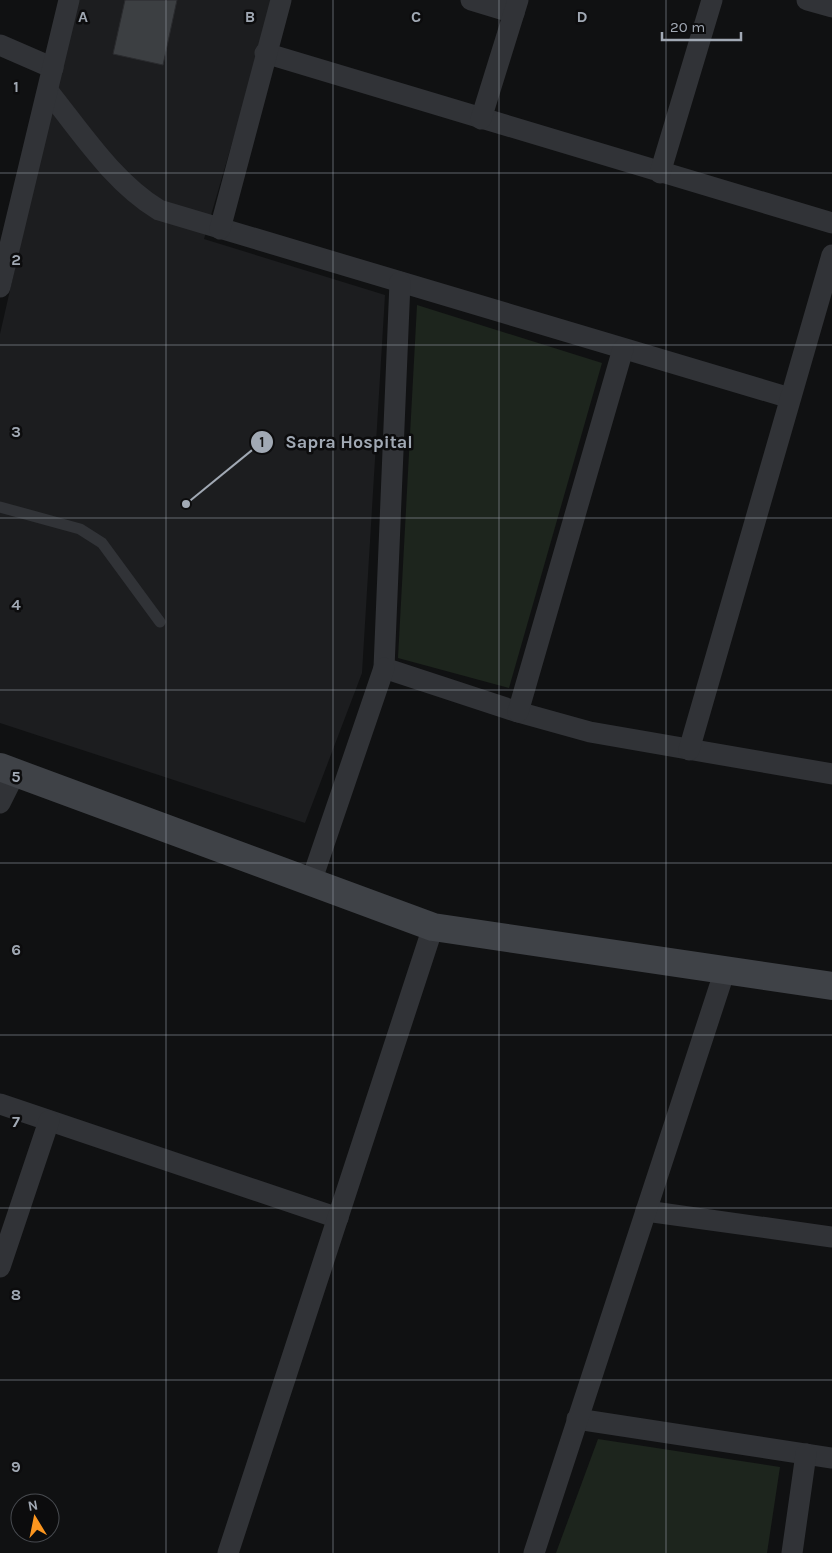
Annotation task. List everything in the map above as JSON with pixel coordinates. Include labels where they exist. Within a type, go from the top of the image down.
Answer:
[{"type":"street","points":[[0,287],[69,0]]},
{"type":"street","points":[[220,229],[280,0]]},
{"type":"street","points":[[471,0],[516,6],[482,119]]},
{"type":"street","points":[[660,173],[712,0]]},
{"type":"street","points":[[807,0],[832,7]]},
{"type":"street","points":[[0,45],[53,68]]},
{"type":"street","points":[[265,53],[660,173],[832,223]]},
{"type":"street","points":[[48,91],[138,197],[159,210],[790,398]]},
{"type":"street","points":[[689,750],[832,255]]},
{"type":"street","points":[[311,882],[384,668],[400,282]]},
{"type":"street","points":[[518,712],[623,349]]},
{"type":"street","points":[[384,668],[518,712],[590,732],[832,774]]},
{"type":"street","points":[[0,803],[7,770],[433,927],[832,986]]},
{"type":"street","points":[[228,1553],[433,927]]},
{"type":"street","points":[[534,1553],[725,970]]},
{"type":"street","points":[[0,1104],[338,1218]]},
{"type":"street","points":[[0,1268],[48,1121]]},
{"type":"street","points":[[646,1211],[832,1237]]},
{"type":"street","points":[[577,1419],[832,1458]]},
{"type":"street","points":[[792,1553],[806,1454]]},
{"type":"lane","points":[[0,507],[80,530],[102,543],[160,622]]},
{"type":"shaded area","points":[[76,0],[274,0],[204,239],[385,295],[362,673],[305,823],[0,723],[0,334]]},
{"type":"shaded area","points":[[417,305],[602,363],[509,688],[398,658]]},
{"type":"shaded area","points":[[598,1439],[780,1467],[767,1553],[556,1553]]},
{"type":"building","points":[[125,0],[177,0],[163,65],[113,54]]},
{"type":"place","name":"Sapra Hospital","points":[[186,504]]}]
